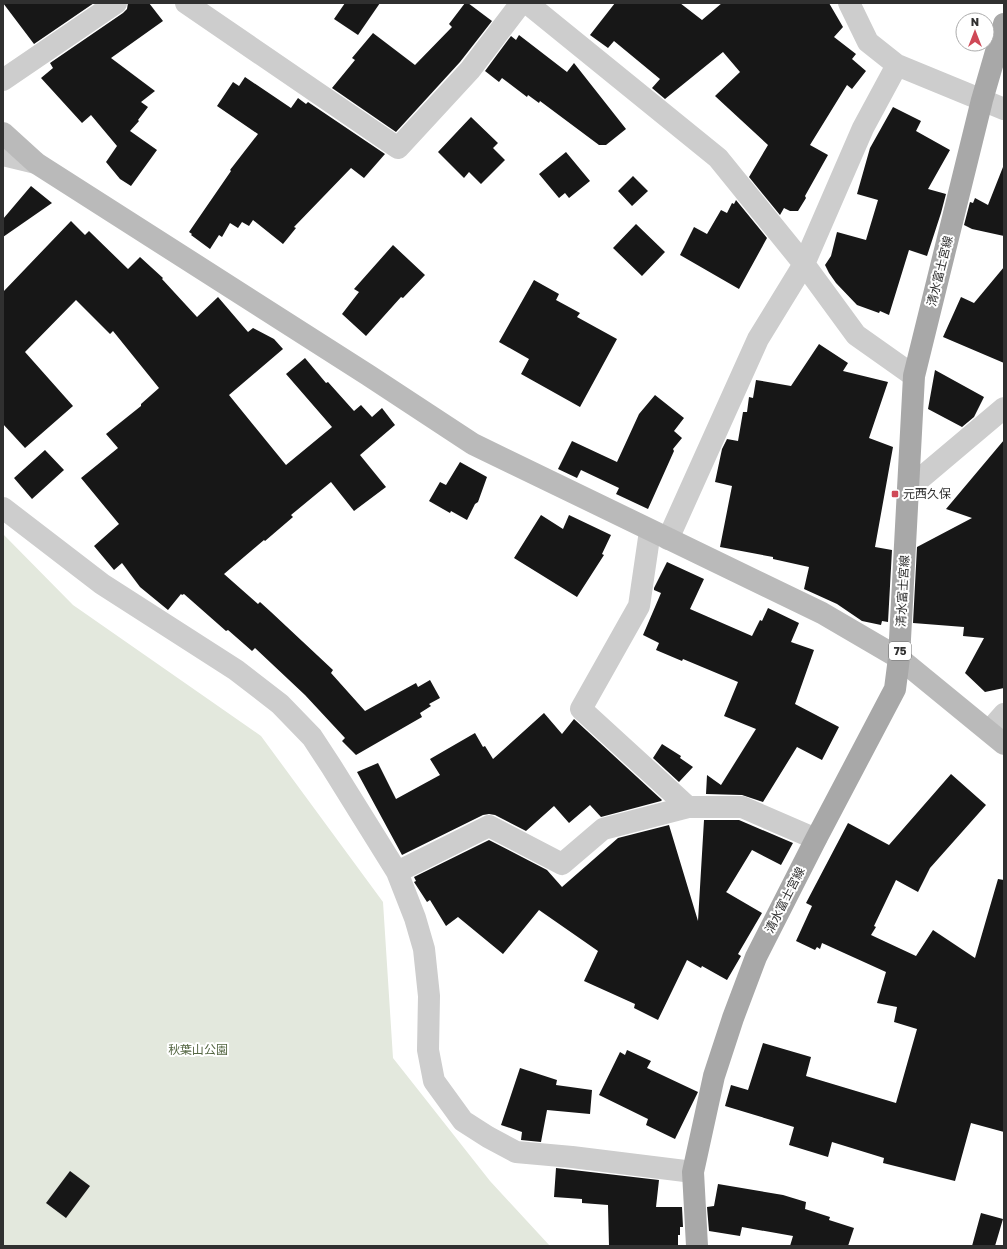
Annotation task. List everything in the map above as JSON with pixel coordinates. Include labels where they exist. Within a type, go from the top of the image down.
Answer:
[{"type":"main road","name":"清水富士宮線","points":[[697,1246],[693,1172],[714,1076],[733,1018],[756,957],[895,689],[900,658],[914,376],[982,100],[1004,24]]},
{"type":"street","points":[[3,80],[116,3]]},
{"type":"street","points":[[186,3],[398,148],[470,70],[520,3]]},
{"type":"street","points":[[527,3],[718,158],[804,264],[856,336],[914,376]]},
{"type":"street","points":[[849,3],[868,42],[897,65],[1004,109]]},
{"type":"street","points":[[688,807],[581,709],[639,606],[659,535],[758,339],[804,264],[863,128],[897,65]]},
{"type":"street","points":[[3,133],[36,163],[368,375],[473,444],[822,613],[900,658],[996,738],[1004,714]]},
{"type":"street","points":[[3,155],[36,163]]},
{"type":"street","points":[[909,488],[1004,408]]},
{"type":"street","points":[[3,508],[102,584],[236,670],[280,704],[312,737],[397,872],[415,918],[424,948],[429,996],[428,1050],[434,1081],[463,1121],[516,1152],[572,1157],[693,1172]]},
{"type":"street","points":[[397,872],[489,826],[562,864],[603,829],[688,807],[742,808],[816,839]]},
{"type":"green space","name":"秋葉山公園","points":[[3,534],[73,605],[261,736],[383,902],[393,1058],[490,1181],[550,1246],[3,1246]]},
{"type":"building","points":[[3,3],[94,3],[34,44]]},
{"type":"building","points":[[128,3],[149,3],[163,21],[111,58],[155,91],[141,102],[148,107],[130,131],[157,150],[131,186],[120,179],[106,162],[117,146],[91,115],[82,123],[41,78],[53,68],[50,63],[123,13],[127,9]]},
{"type":"building","points":[[345,3],[380,3],[358,35],[334,19]]},
{"type":"building","points":[[465,3],[468,3],[492,21],[460,62],[396,132],[332,88],[355,60],[352,58],[373,33],[415,65],[452,27],[449,24]]},
{"type":"building","points":[[615,3],[680,3],[702,20],[722,3],[829,3],[843,27],[834,37],[856,54],[852,59],[866,71],[852,89],[847,85],[810,145],[828,155],[798,211],[790,211],[784,208],[780,215],[749,177],[768,145],[715,96],[740,72],[723,52],[665,99],[652,88],[660,79],[614,41],[608,48],[590,35]]},
{"type":"building","points":[[519,35],[567,72],[574,63],[626,129],[606,145],[599,145],[540,101],[539,103],[528,95],[527,97],[502,78],[499,82],[485,71],[511,36],[516,40]]},
{"type":"building","points":[[245,77],[291,108],[298,98],[306,104],[308,102],[385,154],[364,178],[351,168],[294,227],[296,228],[283,244],[253,220],[249,226],[242,222],[238,228],[230,223],[222,237],[219,235],[210,249],[189,232],[231,171],[230,170],[258,134],[217,106],[233,82],[239,86]]},
{"type":"building","points":[[893,107],[921,121],[916,131],[950,150],[928,189],[946,194],[927,256],[909,250],[889,315],[857,305],[836,283],[825,265],[831,256],[837,232],[866,240],[878,200],[857,194],[870,148]]},
{"type":"building","points":[[471,117],[498,143],[493,148],[505,160],[481,184],[469,172],[464,178],[438,152]]},
{"type":"building","points":[[566,152],[590,181],[569,198],[565,193],[559,198],[539,174]]},
{"type":"building","points":[[1003,167],[1004,236],[972,229],[964,225],[970,202],[973,203],[975,198],[988,205]]},
{"type":"building","points":[[633,176],[648,191],[632,206],[618,191]]},
{"type":"building","points":[[31,186],[52,203],[3,237],[3,219]]},
{"type":"building","points":[[736,200],[767,238],[739,289],[680,255],[694,227],[707,234],[721,210],[727,213],[732,203],[734,204]]},
{"type":"building","points":[[71,221],[85,235],[89,231],[128,269],[140,257],[163,278],[162,279],[197,317],[218,297],[248,332],[253,328],[274,339],[283,349],[229,395],[286,465],[332,427],[286,374],[305,358],[326,383],[328,382],[354,411],[361,405],[372,417],[382,408],[395,425],[360,455],[386,487],[354,511],[331,482],[291,515],[293,517],[224,574],[258,604],[260,602],[333,670],[331,673],[365,711],[416,683],[418,687],[430,680],[440,698],[429,704],[431,706],[420,713],[422,717],[356,755],[342,741],[345,738],[305,695],[255,648],[252,651],[228,630],[226,631],[184,594],[181,594],[168,610],[140,587],[122,563],[114,570],[94,546],[119,524],[81,478],[118,448],[106,434],[141,406],[141,404],[159,388],[113,331],[110,334],[76,300],[25,352],[73,406],[25,448],[3,424],[3,292]]},
{"type":"building","points":[[636,224],[665,252],[642,276],[613,248]]},
{"type":"building","points":[[393,245],[425,275],[403,298],[401,297],[366,336],[342,314],[359,292],[354,289]]},
{"type":"building","points":[[1004,267],[1004,363],[943,337],[961,297],[974,303]]},
{"type":"building","points":[[534,280],[559,294],[556,300],[580,313],[577,317],[617,339],[580,407],[521,374],[529,359],[499,342]]},
{"type":"building","points":[[819,344],[848,363],[843,371],[888,382],[869,438],[893,447],[875,547],[892,550],[888,622],[882,621],[881,625],[862,621],[837,604],[804,589],[809,567],[773,559],[773,557],[720,547],[732,486],[715,482],[722,449],[727,439],[738,441],[743,412],[747,412],[749,397],[753,398],[756,380],[791,386]]},
{"type":"building","points":[[935,370],[984,397],[974,417],[962,427],[928,409]]},
{"type":"building","points":[[655,395],[684,418],[674,431],[682,438],[673,449],[674,451],[648,509],[616,494],[619,488],[581,470],[577,478],[558,469],[572,441],[617,462],[639,414]]},
{"type":"building","points":[[1004,440],[1004,688],[985,692],[965,673],[984,638],[963,636],[964,627],[913,623],[917,547],[972,518],[946,509]]},
{"type":"building","points":[[45,450],[64,470],[32,499],[14,478]]},
{"type":"building","points":[[460,462],[487,477],[478,502],[475,504],[467,520],[451,511],[450,513],[429,501],[440,482],[446,485]]},
{"type":"building","points":[[541,515],[563,529],[569,515],[611,535],[602,554],[604,555],[577,597],[514,558]]},
{"type":"building","points":[[667,562],[704,579],[690,609],[752,636],[760,620],[762,621],[768,608],[799,623],[791,642],[814,650],[795,704],[839,727],[822,760],[797,747],[763,802],[742,795],[706,794],[707,775],[721,785],[756,729],[724,716],[738,682],[683,659],[682,661],[656,650],[659,643],[643,635],[661,593],[654,590],[654,588]]},
{"type":"building","points":[[544,713],[562,734],[574,719],[662,800],[601,817],[590,805],[569,823],[554,806],[526,831],[495,815],[483,815],[402,855],[357,772],[378,763],[396,799],[440,775],[430,759],[475,733],[483,747],[485,746],[493,759]]},
{"type":"building","points":[[662,744],[681,756],[680,758],[693,767],[679,782],[653,758]]},
{"type":"building","points":[[951,774],[986,805],[930,868],[918,892],[896,880],[874,926],[876,927],[871,935],[916,956],[933,930],[975,958],[998,879],[1004,880],[1004,1132],[971,1123],[955,1181],[883,1163],[884,1158],[832,1142],[828,1157],[789,1145],[794,1127],[725,1106],[731,1085],[748,1090],[763,1043],[811,1057],[806,1076],[896,1103],[917,1029],[894,1022],[897,1007],[877,1003],[886,972],[822,943],[820,949],[817,947],[815,950],[796,941],[812,906],[806,903],[848,823],[889,845]]},
{"type":"building","points":[[704,820],[739,820],[793,843],[781,865],[752,850],[726,892],[762,913],[738,954],[741,956],[727,980],[702,966],[701,968],[687,960],[658,1020],[634,1008],[635,1004],[584,981],[598,951],[539,910],[503,954],[458,917],[446,926],[430,900],[427,902],[414,882],[416,881],[414,877],[489,840],[547,870],[562,887],[618,838],[669,825],[698,921]]},
{"type":"building","points":[[627,1050],[651,1061],[647,1068],[698,1092],[675,1139],[646,1125],[648,1119],[599,1095],[620,1052],[625,1055]]},
{"type":"building","points":[[520,1068],[557,1080],[556,1085],[592,1090],[590,1114],[547,1110],[541,1142],[521,1140],[522,1132],[501,1125]]},
{"type":"building","points":[[556,1168],[659,1180],[656,1207],[682,1207],[683,1227],[680,1227],[678,1246],[609,1246],[608,1205],[582,1203],[582,1199],[554,1197]]},
{"type":"building","points":[[70,1171],[90,1186],[66,1218],[46,1203]]},
{"type":"building","points":[[718,1184],[783,1195],[806,1202],[805,1209],[830,1217],[829,1220],[854,1228],[848,1246],[790,1246],[793,1236],[742,1227],[740,1236],[709,1231],[707,1207],[714,1206]]},
{"type":"building","points":[[981,1213],[1003,1219],[995,1246],[972,1246]]},
{"type":"place","name":"元西久保","points":[[895,494]]}]
